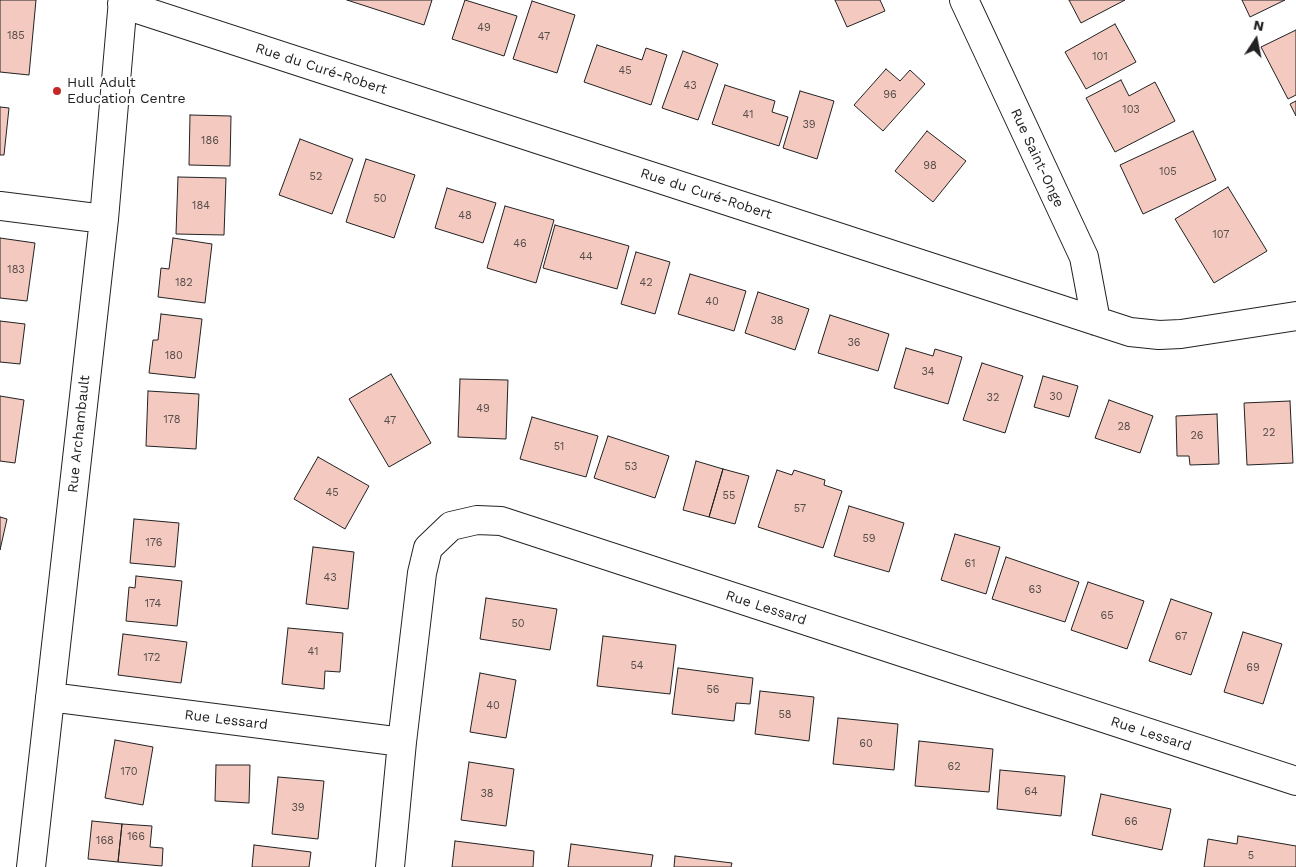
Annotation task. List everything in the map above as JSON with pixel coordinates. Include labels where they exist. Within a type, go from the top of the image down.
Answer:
[{"type":"street","name":"Rue Saint-Onge","points":[[964,0],[1084,256],[1096,321]]},
{"type":"street","name":"Rue du Curé-Robert","points":[[123,2],[1130,332],[1159,335],[1181,334],[1296,316]]},
{"type":"street","name":"Rue Archambault","points":[[31,867],[104,219],[123,2]]},
{"type":"street","points":[[0,206],[104,219]]},
{"type":"street","name":"Rue Lessard","points":[[390,867],[402,742],[422,573],[428,548],[451,526],[477,520],[501,521],[1296,781]]},
{"type":"street","name":"Rue Lessard","points":[[50,697],[402,742]]},
{"type":"building","points":[[0,0],[36,0],[29,75],[0,72]]},
{"type":"building","points":[[347,0],[432,0],[424,25]]},
{"type":"building","points":[[465,0],[517,16],[504,56],[452,39]]},
{"type":"building","points":[[835,0],[880,0],[885,11],[847,27]]},
{"type":"building","points":[[1069,0],[1125,0],[1081,23]]},
{"type":"building","points":[[1242,0],[1285,0],[1250,17]]},
{"type":"building","points":[[532,1],[575,15],[557,73],[513,59]]},
{"type":"building","points":[[1115,24],[1136,62],[1086,89],[1065,52]]},
{"type":"building","points":[[1296,30],[1296,95],[1288,99],[1261,47]]},
{"type":"building","points":[[597,45],[642,60],[646,48],[667,55],[651,105],[584,82]]},
{"type":"building","points":[[683,51],[718,64],[698,120],[662,108]]},
{"type":"building","points":[[886,69],[900,81],[910,70],[925,84],[883,131],[854,105]]},
{"type":"building","points":[[1121,80],[1129,96],[1155,82],[1175,121],[1115,152],[1086,98]]},
{"type":"building","points":[[725,85],[775,101],[772,112],[788,117],[779,146],[712,124]]},
{"type":"building","points":[[800,91],[834,101],[817,159],[783,148]]},
{"type":"building","points":[[1296,101],[1296,116],[1290,104]]},
{"type":"building","points":[[0,107],[9,108],[4,155],[0,155]]},
{"type":"building","points":[[190,115],[231,116],[230,166],[189,165]]},
{"type":"building","points":[[927,131],[966,161],[933,202],[895,171]]},
{"type":"building","points":[[1193,131],[1216,180],[1143,214],[1120,165]]},
{"type":"building","points":[[300,139],[353,159],[332,214],[279,195]]},
{"type":"building","points":[[366,159],[415,175],[394,238],[346,222]]},
{"type":"building","points":[[178,177],[226,178],[224,235],[176,234]]},
{"type":"building","points":[[1228,187],[1267,251],[1214,283],[1175,219]]},
{"type":"building","points":[[447,188],[496,203],[483,243],[435,228]]},
{"type":"building","points":[[505,206],[554,220],[536,283],[487,268]]},
{"type":"building","points":[[555,225],[629,246],[617,289],[543,268]]},
{"type":"building","points":[[0,238],[35,243],[27,301],[0,298]]},
{"type":"building","points":[[173,238],[212,244],[205,303],[158,297],[161,268],[169,269]]},
{"type":"building","points":[[636,252],[670,262],[655,314],[621,304]]},
{"type":"building","points":[[690,274],[746,291],[734,331],[678,314]]},
{"type":"building","points":[[758,292],[809,309],[795,350],[745,333]]},
{"type":"building","points":[[161,314],[202,319],[195,378],[149,373],[153,340],[158,340]]},
{"type":"building","points":[[830,315],[889,334],[878,371],[818,353]]},
{"type":"building","points":[[0,321],[25,324],[20,364],[0,362]]},
{"type":"building","points":[[906,348],[933,356],[935,349],[962,357],[948,404],[894,388]]},
{"type":"building","points":[[982,363],[1023,376],[1005,433],[963,420]]},
{"type":"building","points":[[391,374],[431,443],[389,467],[349,399]]},
{"type":"building","points":[[1043,376],[1078,386],[1069,417],[1034,407]]},
{"type":"building","points":[[460,379],[508,380],[506,439],[458,437]]},
{"type":"building","points":[[148,391],[199,394],[196,449],[146,446]]},
{"type":"building","points":[[0,396],[24,400],[15,463],[0,461]]},
{"type":"building","points":[[1109,400],[1153,416],[1140,453],[1095,438]]},
{"type":"building","points":[[1290,401],[1293,463],[1247,465],[1244,403]]},
{"type":"building","points":[[1217,414],[1219,464],[1190,465],[1189,456],[1177,456],[1176,416]]},
{"type":"building","points":[[532,417],[598,436],[586,477],[520,459]]},
{"type":"building","points":[[608,436],[669,456],[655,498],[594,478]]},
{"type":"building","points":[[318,457],[369,486],[345,529],[294,499]]},
{"type":"building","points":[[696,461],[723,469],[709,517],[683,510]]},
{"type":"building","points":[[723,469],[749,476],[735,524],[709,517]]},
{"type":"building","points":[[777,470],[792,475],[794,470],[825,480],[824,485],[842,491],[823,548],[758,527]]},
{"type":"building","points":[[849,506],[904,523],[889,572],[834,556]]},
{"type":"building","points":[[0,517],[7,519],[0,550]]},
{"type":"building","points":[[134,519],[179,523],[175,567],[130,563]]},
{"type":"building","points":[[955,534],[1000,547],[986,594],[941,580]]},
{"type":"building","points":[[313,547],[354,552],[348,609],[306,604]]},
{"type":"building","points":[[1006,557],[1079,582],[1065,622],[992,599]]},
{"type":"building","points":[[136,576],[182,581],[177,626],[126,621],[129,587],[135,588]]},
{"type":"building","points":[[1088,582],[1144,601],[1127,649],[1071,630]]},
{"type":"building","points":[[486,598],[557,609],[550,650],[480,639]]},
{"type":"building","points":[[1171,599],[1212,613],[1191,675],[1149,661]]},
{"type":"building","points":[[288,628],[343,633],[340,672],[325,671],[324,689],[282,684]]},
{"type":"building","points":[[1243,632],[1282,644],[1263,704],[1224,692]]},
{"type":"building","points":[[123,634],[187,642],[181,683],[118,675]]},
{"type":"building","points":[[603,636],[676,645],[670,694],[597,686]]},
{"type":"building","points":[[678,668],[753,678],[750,704],[736,703],[734,721],[672,714]]},
{"type":"building","points":[[480,673],[516,680],[506,738],[470,732]]},
{"type":"building","points":[[760,691],[814,697],[809,741],[755,734]]},
{"type":"building","points":[[838,718],[898,724],[894,770],[833,764]]},
{"type":"building","points":[[115,740],[153,747],[143,805],[105,798]]},
{"type":"building","points":[[919,741],[993,749],[989,792],[915,786]]},
{"type":"building","points":[[469,762],[514,769],[506,826],[461,820]]},
{"type":"building","points":[[216,765],[250,765],[249,803],[215,801]]},
{"type":"building","points":[[1000,770],[1065,776],[1061,816],[997,809]]},
{"type":"building","points":[[278,777],[324,781],[318,839],[272,834]]},
{"type":"building","points":[[1101,794],[1171,809],[1162,850],[1092,835]]},
{"type":"building","points":[[92,821],[122,824],[118,862],[88,859]]},
{"type":"building","points":[[122,824],[152,826],[150,847],[163,848],[162,866],[118,862]]},
{"type":"building","points":[[1238,836],[1296,846],[1296,867],[1204,867],[1208,839],[1237,844]]},
{"type":"building","points":[[455,841],[534,851],[533,867],[452,867]]},
{"type":"building","points":[[571,844],[653,855],[651,867],[568,867]]},
{"type":"building","points":[[254,845],[311,852],[309,867],[252,867]]},
{"type":"building","points":[[675,856],[732,863],[731,867],[674,867]]},
{"type":"place","name":"Hull Adult Education Centre","points":[[57,91]]}]
